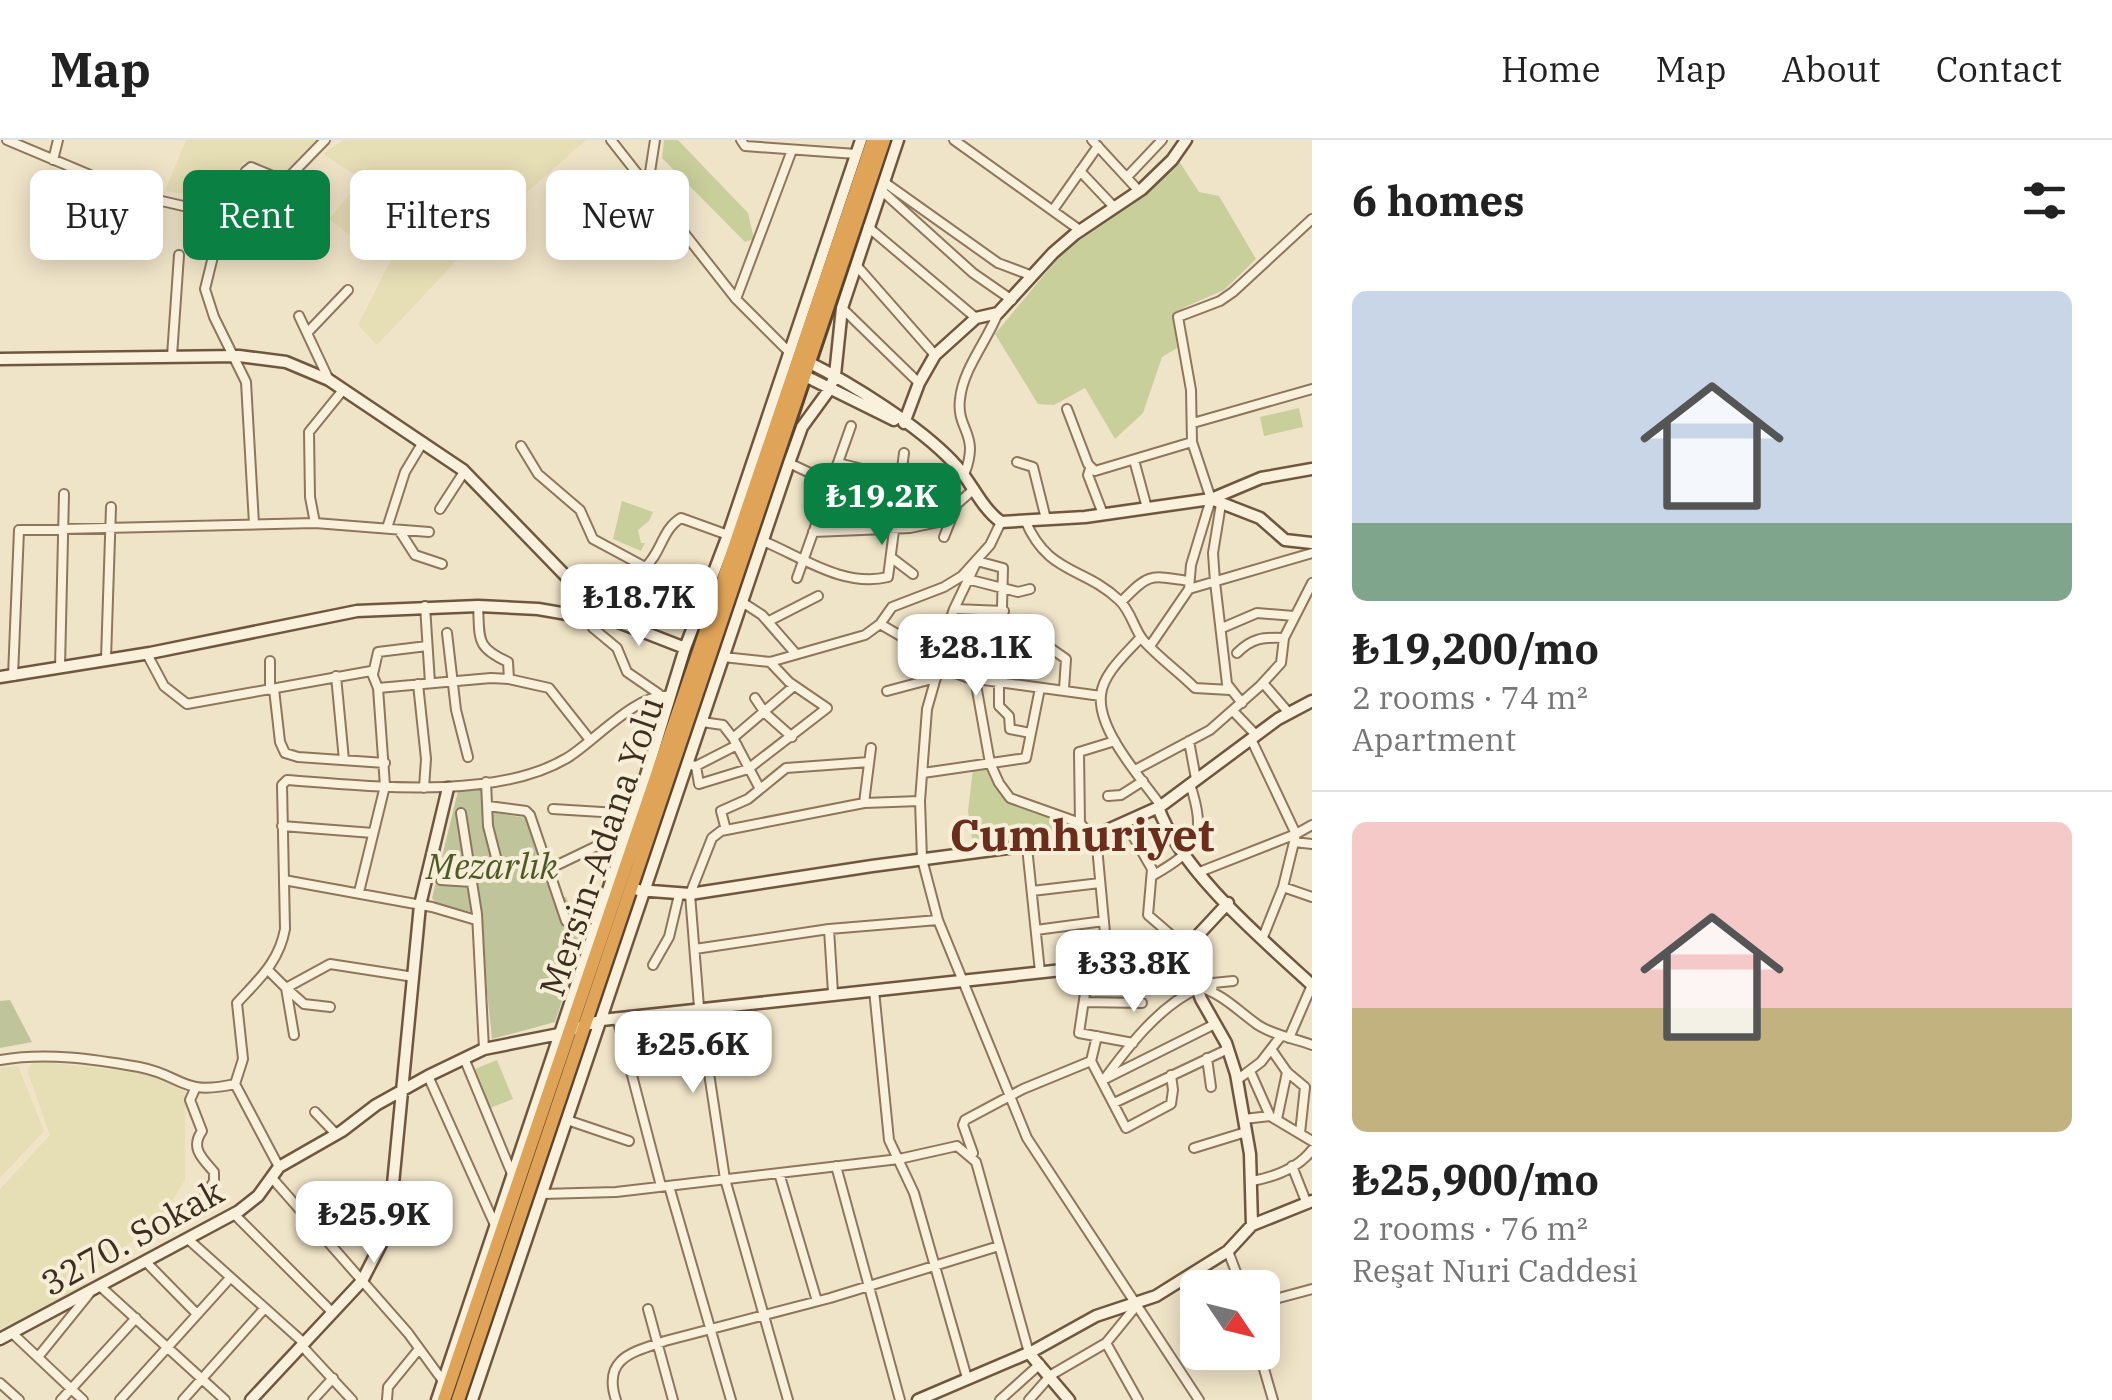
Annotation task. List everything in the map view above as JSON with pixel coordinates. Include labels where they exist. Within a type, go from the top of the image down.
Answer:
[{"type":"highway","name":"Mersin-Adana Yolu","points":[[444,1400],[565,1031],[873,140]]},
{"type":"highway","points":[[469,1399],[586,1026],[639,890],[796,364],[884,140]]},
{"type":"street","points":[[6,140],[140,196],[183,206]]},
{"type":"street","points":[[53,160],[58,140]]},
{"type":"street","points":[[295,170],[324,140]]},
{"type":"street","points":[[612,140],[636,170]]},
{"type":"street","points":[[650,170],[655,140]]},
{"type":"street","points":[[741,140],[744,146],[851,154]]},
{"type":"street","points":[[843,140],[851,154]]},
{"type":"street","points":[[437,1400],[512,1174],[565,1031],[634,814],[665,695],[796,364],[851,154],[861,140]]},
{"type":"street","points":[[469,1399],[602,1020],[639,890],[692,765],[702,722],[789,463],[802,427],[835,375],[842,308],[898,140]]},
{"type":"street","points":[[954,140],[1081,231]]},
{"type":"street","points":[[964,475],[972,443],[960,400],[976,354],[998,313],[1030,275],[1081,231],[1139,191],[1184,144],[1164,140],[1127,178]]},
{"type":"street","points":[[1052,210],[1080,172],[1095,143],[1139,191]]},
{"type":"street","points":[[736,299],[792,150]]},
{"type":"street","points":[[1080,172],[1115,208]]},
{"type":"street","points":[[882,186],[998,263],[1030,275]]},
{"type":"street","points":[[882,186],[972,273],[1012,300]]},
{"type":"street","points":[[1242,703],[1230,690],[1214,582],[1216,501],[1192,442],[1193,422],[1178,317],[1233,292],[1312,219]]},
{"type":"street","points":[[868,228],[976,318]]},
{"type":"street","points":[[689,238],[736,299],[796,364],[829,390],[904,424]]},
{"type":"street","points":[[172,356],[179,254]]},
{"type":"street","points":[[212,260],[205,289],[246,382],[254,524]]},
{"type":"street","points":[[856,266],[936,355]]},
{"type":"street","points":[[307,332],[348,290]]},
{"type":"street","points":[[842,308],[920,383]]},
{"type":"street","points":[[904,424],[936,355],[976,318],[998,313]]},
{"type":"street","points":[[299,316],[329,380]]},
{"type":"street","points":[[0,358],[236,356],[286,362],[329,380],[464,472],[588,598],[594,612]]},
{"type":"street","points":[[796,364],[835,375],[932,443],[964,475],[990,514],[1001,522],[1216,501],[1260,478],[1312,468]]},
{"type":"street","points":[[314,523],[309,432],[343,390]]},
{"type":"street","points":[[1193,422],[1312,390]]},
{"type":"street","points":[[1067,409],[1103,514]]},
{"type":"street","points":[[797,578],[851,426]]},
{"type":"street","points":[[386,528],[405,472],[423,442]]},
{"type":"street","points":[[1090,468],[1105,470],[1192,442]]},
{"type":"street","points":[[522,446],[538,474],[580,510],[592,539],[645,568],[658,587],[696,616]]},
{"type":"street","points":[[762,541],[836,575],[878,580],[888,577],[904,453]]},
{"type":"street","points":[[1134,460],[1147,508]]},
{"type":"street","points":[[1017,462],[1033,467],[1046,519]]},
{"type":"street","points":[[789,463],[831,483]]},
{"type":"street","points":[[838,463],[902,479]]},
{"type":"street","points":[[440,508],[464,472]]},
{"type":"street","points":[[944,537],[956,504],[974,489]]},
{"type":"street","points":[[60,667],[64,494]]},
{"type":"street","points":[[1216,501],[1260,518],[1285,540],[1312,543]]},
{"type":"street","points":[[1150,646],[1189,585],[1216,501]]},
{"type":"street","points":[[106,659],[111,507]]},
{"type":"street","points":[[645,568],[654,559],[670,524],[681,518],[728,536]]},
{"type":"street","points":[[1025,520],[1045,554],[1121,602],[1141,637],[1195,688],[1230,690]]},
{"type":"street","points":[[813,532],[897,528],[942,521]]},
{"type":"street","points":[[1001,522],[954,609],[937,664],[927,709],[920,801],[922,859],[938,920],[1027,1138],[1199,1400]]},
{"type":"street","points":[[13,676],[19,530],[314,523],[429,532]]},
{"type":"street","points":[[399,530],[415,554],[442,564]]},
{"type":"street","points":[[1121,602],[1146,578],[1157,576],[1189,585],[1214,582],[1312,553]]},
{"type":"street","points":[[892,558],[913,574]]},
{"type":"street","points":[[977,561],[1002,568],[1004,611],[1001,647],[977,648]]},
{"type":"street","points":[[723,657],[770,662],[864,635],[880,624],[892,607],[944,586],[977,561]]},
{"type":"street","points":[[968,579],[1003,590],[1030,590]]},
{"type":"street","points":[[1135,770],[1210,730],[1263,683],[1284,658],[1281,646],[1312,583]]},
{"type":"street","points":[[769,622],[818,596]]},
{"type":"street","points":[[742,602],[769,622],[796,654]]},
{"type":"street","points":[[0,677],[147,654],[357,611],[425,606],[538,609],[579,616],[594,612],[685,648]]},
{"type":"street","points":[[425,606],[430,684]]},
{"type":"street","points":[[478,606],[481,644],[490,654],[508,662],[509,678]]},
{"type":"street","points":[[954,609],[1004,611]]},
{"type":"street","points":[[980,612],[975,680],[990,764],[1010,798],[1080,822],[1094,837],[1108,965]]},
{"type":"street","points":[[1222,628],[1257,613],[1294,616]]},
{"type":"street","points":[[1257,613],[1261,638]]},
{"type":"street","points":[[1034,621],[1046,645],[1066,659],[1064,689]]},
{"type":"street","points":[[880,624],[923,649],[937,664],[975,680],[1101,696]]},
{"type":"street","points":[[593,628],[617,648],[627,672],[665,695]]},
{"type":"street","points":[[447,633],[452,682],[468,757]]},
{"type":"street","points":[[1141,637],[1107,679],[1101,696],[1103,715],[1115,742],[1143,781],[1159,807],[1166,829],[1197,873],[1312,985],[1285,1037],[1237,1080]]},
{"type":"street","points":[[1237,654],[1248,642],[1284,638]]},
{"type":"street","points":[[359,892],[385,786],[374,674],[378,652],[427,646]]},
{"type":"street","points":[[147,654],[164,686],[187,704],[363,670],[374,674]]},
{"type":"street","points":[[270,661],[280,742],[285,753],[385,763]]},
{"type":"street","points":[[692,765],[699,784],[748,768],[827,708],[794,686],[770,662]]},
{"type":"street","points":[[336,676],[344,760]]},
{"type":"street","points":[[378,688],[509,678],[552,690],[590,740]]},
{"type":"street","points":[[887,691],[936,678]]},
{"type":"street","points":[[1263,683],[1289,713]]},
{"type":"street","points":[[418,684],[426,759],[424,788]]},
{"type":"street","points":[[999,684],[1000,706],[1009,716],[1010,729],[1030,733]]},
{"type":"street","points":[[692,765],[735,742],[794,686]]},
{"type":"street","points":[[923,773],[1026,758],[1040,688]]},
{"type":"street","points":[[443,1381],[275,1172],[236,1084],[243,1059],[237,1003],[268,970],[282,946],[286,928],[282,785],[287,780],[448,788],[486,782],[544,768],[566,758],[617,719],[665,695]]},
{"type":"street","points":[[755,698],[765,713],[792,737]]},
{"type":"street","points":[[639,890],[684,895],[1094,837],[1159,807],[1254,737],[1312,701]]},
{"type":"street","points":[[1233,712],[1254,737],[1295,838],[1263,937]]},
{"type":"street","points":[[702,722],[723,725],[760,789]]},
{"type":"street","points":[[1152,876],[1185,858],[1193,846],[1198,810],[1189,741]]},
{"type":"street","points":[[1080,822],[1080,752],[1115,742]]},
{"type":"street","points":[[864,804],[871,748]]},
{"type":"street","points":[[726,830],[721,812],[748,799],[786,768],[869,762]]},
{"type":"street","points":[[1108,796],[1121,795],[1143,781]]},
{"type":"street","points":[[486,782],[488,826],[498,862]]},
{"type":"street","points":[[251,1400],[362,1281],[381,1244],[391,1204],[420,905],[448,788]]},
{"type":"street","points":[[653,965],[712,838],[726,830],[864,804],[920,801]]},
{"type":"street","points":[[488,806],[526,811],[530,815],[566,921]]},
{"type":"street","points":[[553,810],[634,814]]},
{"type":"street","points":[[461,813],[476,920],[484,1049]]},
{"type":"street","points":[[1126,824],[1152,869],[1148,915],[1184,949],[1196,987],[1228,1049],[1246,1132],[1252,1224]]},
{"type":"street","points":[[1197,873],[1295,838],[1312,824]]},
{"type":"street","points":[[282,826],[373,833]]},
{"type":"street","points":[[549,869],[628,831]]},
{"type":"street","points":[[1295,838],[1312,844]]},
{"type":"street","points":[[1027,847],[1040,972]]},
{"type":"street","points":[[284,880],[359,892],[476,920]]},
{"type":"street","points":[[441,880],[472,882]]},
{"type":"street","points":[[1032,891],[1100,884]]},
{"type":"street","points":[[1282,887],[1312,898]]},
{"type":"street","points":[[684,895],[695,949],[698,1007],[725,1178],[788,1400]]},
{"type":"street","points":[[1184,949],[1228,903]]},
{"type":"street","points":[[695,949],[938,920]]},
{"type":"street","points":[[1036,930],[1104,921]]},
{"type":"street","points":[[829,930],[833,993]]},
{"type":"street","name":"3270. Sokak","points":[[0,1339],[234,1214],[258,1196],[275,1172],[376,1105],[484,1049],[602,1020],[1108,965],[1164,958],[1184,949]]},
{"type":"street","points":[[286,988],[330,964],[414,977]]},
{"type":"street","points":[[1090,967],[1079,1032],[1133,1044]]},
{"type":"street","points":[[268,970],[304,1004],[330,1008]]},
{"type":"street","points":[[1088,980],[1146,984]]},
{"type":"street","points":[[1212,990],[1213,983],[1233,981]]},
{"type":"street","points":[[1103,1080],[1133,1044],[1196,987],[1212,990],[1259,1026],[1312,1045]]},
{"type":"street","points":[[286,988],[294,1035]]},
{"type":"street","points":[[874,990],[889,1140],[914,1193],[967,1378]]},
{"type":"street","points":[[1084,1002],[1142,1003]]},
{"type":"street","points":[[617,1018],[731,1400]]},
{"type":"street","points":[[1103,1080],[1215,1024]]},
{"type":"street","points":[[1097,1036],[1091,1061],[1126,1128],[1170,1104],[1174,1090],[1171,1075]]},
{"type":"street","points":[[1114,1103],[1228,1049]]},
{"type":"street","points":[[1271,1049],[1305,1087],[1300,1133]]},
{"type":"street","points":[[0,1060],[70,1056],[143,1068],[195,1089],[236,1084]]},
{"type":"street","points":[[464,1058],[512,1174]]},
{"type":"street","points":[[1207,1058],[1211,1088]]},
{"type":"street","points":[[1069,1400],[1029,1353],[963,1125],[1012,1096],[1091,1061]]},
{"type":"street","points":[[1250,1071],[1274,1118]]},
{"type":"street","points":[[1274,1118],[1288,1072]]},
{"type":"street","points":[[428,1076],[495,1225]]},
{"type":"street","points":[[195,1089],[190,1100],[202,1131],[196,1140],[197,1152],[214,1172],[214,1181],[200,1204]]},
{"type":"street","points":[[315,1112],[336,1134]]},
{"type":"street","points":[[1244,1119],[1274,1118],[1312,1140]]},
{"type":"street","points":[[567,1120],[629,1141]]},
{"type":"street","points":[[1194,1148],[1246,1132]]},
{"type":"street","points":[[542,1194],[616,1192],[899,1160],[958,1146],[976,1162]]},
{"type":"street","points":[[1252,1181],[1272,1178],[1312,1150]]},
{"type":"street","points":[[836,1166],[900,1400]]},
{"type":"street","points":[[918,1400],[1029,1353],[1096,1316],[1138,1305],[1228,1251],[1252,1224],[1310,1203],[1292,1166]]},
{"type":"street","points":[[779,1173],[817,1301]]},
{"type":"street","points":[[234,1214],[332,1312]]},
{"type":"street","points":[[189,1240],[303,1345],[352,1400]]},
{"type":"street","points":[[616,1400],[610,1384],[621,1359],[656,1344],[935,1268],[999,1246]]},
{"type":"street","points":[[1228,1251],[1235,1270]]},
{"type":"street","points":[[147,1263],[198,1314]]},
{"type":"street","points":[[120,1400],[230,1278]]},
{"type":"street","points":[[101,1287],[225,1400]]},
{"type":"street","points":[[1280,1299],[1312,1289]]},
{"type":"street","points":[[38,1357],[89,1294]]},
{"type":"street","points":[[1030,1400],[1051,1375],[1106,1343],[1138,1305]]},
{"type":"street","points":[[183,1400],[264,1309]]},
{"type":"street","points":[[648,1309],[673,1400]]},
{"type":"street","points":[[61,1400],[136,1318]]},
{"type":"street","points":[[12,1333],[83,1400]]},
{"type":"street","points":[[1106,1343],[1138,1400]]},
{"type":"street","points":[[387,1400],[388,1387],[418,1349]]},
{"type":"street","points":[[1000,1400],[1040,1364]]},
{"type":"street","points":[[1264,1370],[1273,1400]]},
{"type":"street","points":[[313,1400],[333,1378]]},
{"type":"street","points":[[0,1383],[19,1400]]},
{"type":"shaded area","points":[[186,140],[318,140],[286,170],[243,162],[238,170],[183,170],[183,194],[165,191]]},
{"type":"shaded area","points":[[343,140],[586,140],[552,170],[546,170],[546,175],[526,193],[526,170],[350,172],[323,154]]},
{"type":"shaded area","points":[[350,194],[350,235],[330,218]]},
{"type":"shaded area","points":[[457,260],[377,345],[358,325],[390,262]]},
{"type":"shaded area","points":[[34,1061],[128,1071],[161,1079],[185,1092],[185,1180],[162,1217],[89,1276],[85,1290],[0,1329],[0,1189],[50,1135],[27,1070]]},
{"type":"shaded area","points":[[18,1066],[44,1131],[0,1178],[0,1068]]},
{"type":"green space","points":[[664,140],[678,140],[748,213],[754,239],[745,242],[689,185],[689,170],[674,170],[662,158]]},
{"type":"green space","points":[[1179,161],[1199,192],[1219,196],[1256,259],[1224,290],[1185,307],[1173,317],[1177,348],[1162,357],[1143,413],[1115,439],[1085,388],[1054,405],[1038,404],[995,334],[1064,251],[1144,196]]},
{"type":"green space","points":[[1299,408],[1303,427],[1264,436],[1260,417]]},
{"type":"green space","points":[[622,501],[653,512],[638,530],[641,543],[645,543],[641,551],[613,539]]},
{"type":"green space","points":[[985,767],[1013,805],[1069,821],[1075,831],[973,845],[968,811],[973,769]]},
{"type":"green space","name":"Mezarlık","points":[[487,787],[491,812],[526,818],[556,899],[566,897],[583,938],[555,1022],[492,1039],[479,914],[436,903],[432,898],[458,791]]},
{"type":"green space","points":[[10,1000],[32,1042],[0,1048],[0,1001]]},
{"type":"green space","points":[[497,1060],[513,1099],[490,1108],[475,1069]]},
{"type":"district","name":"Cumhuriyet","points":[[1082,834]]}]
